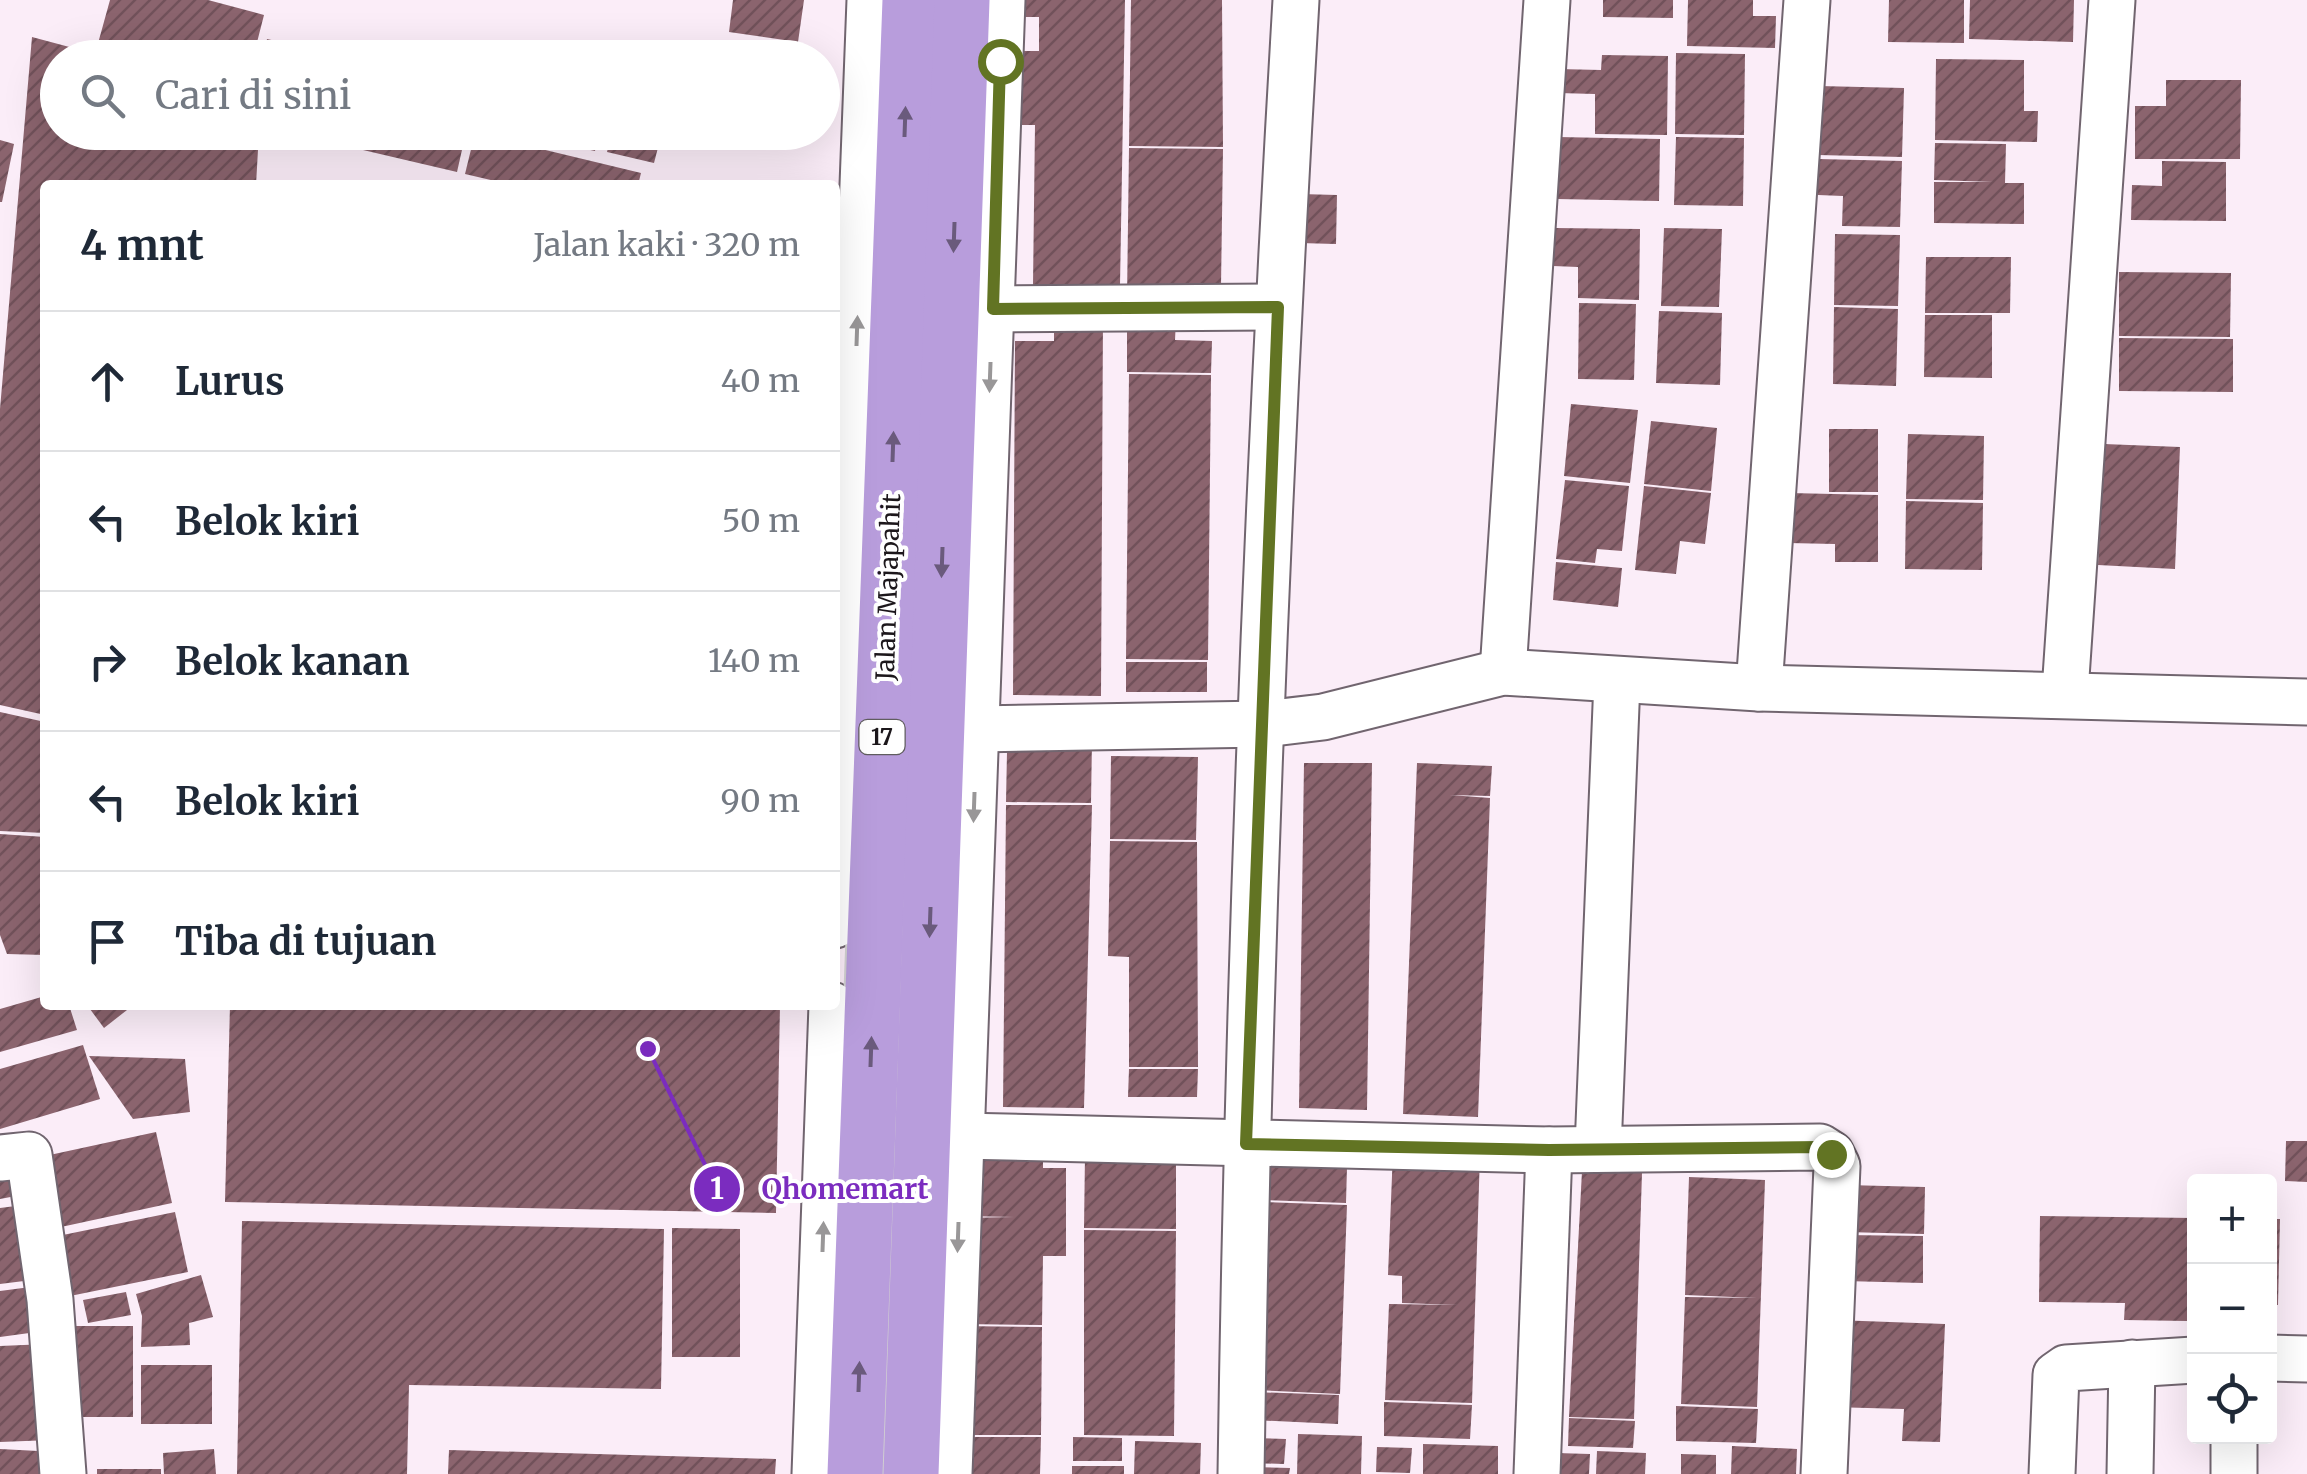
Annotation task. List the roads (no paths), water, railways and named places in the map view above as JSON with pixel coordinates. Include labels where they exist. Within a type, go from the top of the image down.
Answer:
[{"type":"highway","name":"Jalan Majapahit","points":[[855,1474],[845,920],[910,0]]},
{"type":"highway","name":"17","points":[[910,1474],[980,61],[962,0]]},
{"type":"street","points":[[840,729],[870,0]]},
{"type":"street","points":[[949,1474],[993,309],[980,61],[1002,0]]},
{"type":"street","points":[[1241,1474],[1246,1144],[1278,307],[1296,0]]},
{"type":"street","points":[[1502,672],[1546,0]]},
{"type":"street","points":[[1759,688],[1807,0]]},
{"type":"street","points":[[2065,692],[2112,0]]},
{"type":"street","points":[[993,309],[1278,307]]},
{"type":"street","points":[[977,728],[1264,724],[1323,717],[1502,672],[1759,688],[2065,692],[2307,702]]},
{"type":"street","points":[[1598,1148],[1617,681]]},
{"type":"street","points":[[840,819],[845,920]]},
{"type":"street","points":[[815,1474],[832,1010]]},
{"type":"street","points":[[962,1136],[1549,1150],[1820,1147],[1831,1154],[1837,1166],[1824,1474]]},
{"type":"street","points":[[1536,1474],[1549,1150]]},
{"type":"street","points":[[14,1156],[50,1300],[63,1474]]},
{"type":"street","points":[[2277,1358],[2307,1359]]},
{"type":"street","points":[[2052,1474],[2056,1375],[2066,1368],[2187,1360]]},
{"type":"street","points":[[2130,1474],[2132,1363]]},
{"type":"street","points":[[2234,1444],[2234,1474]]},
{"type":"place","name":"Qhomemart","points":[[648,1049]]}]
